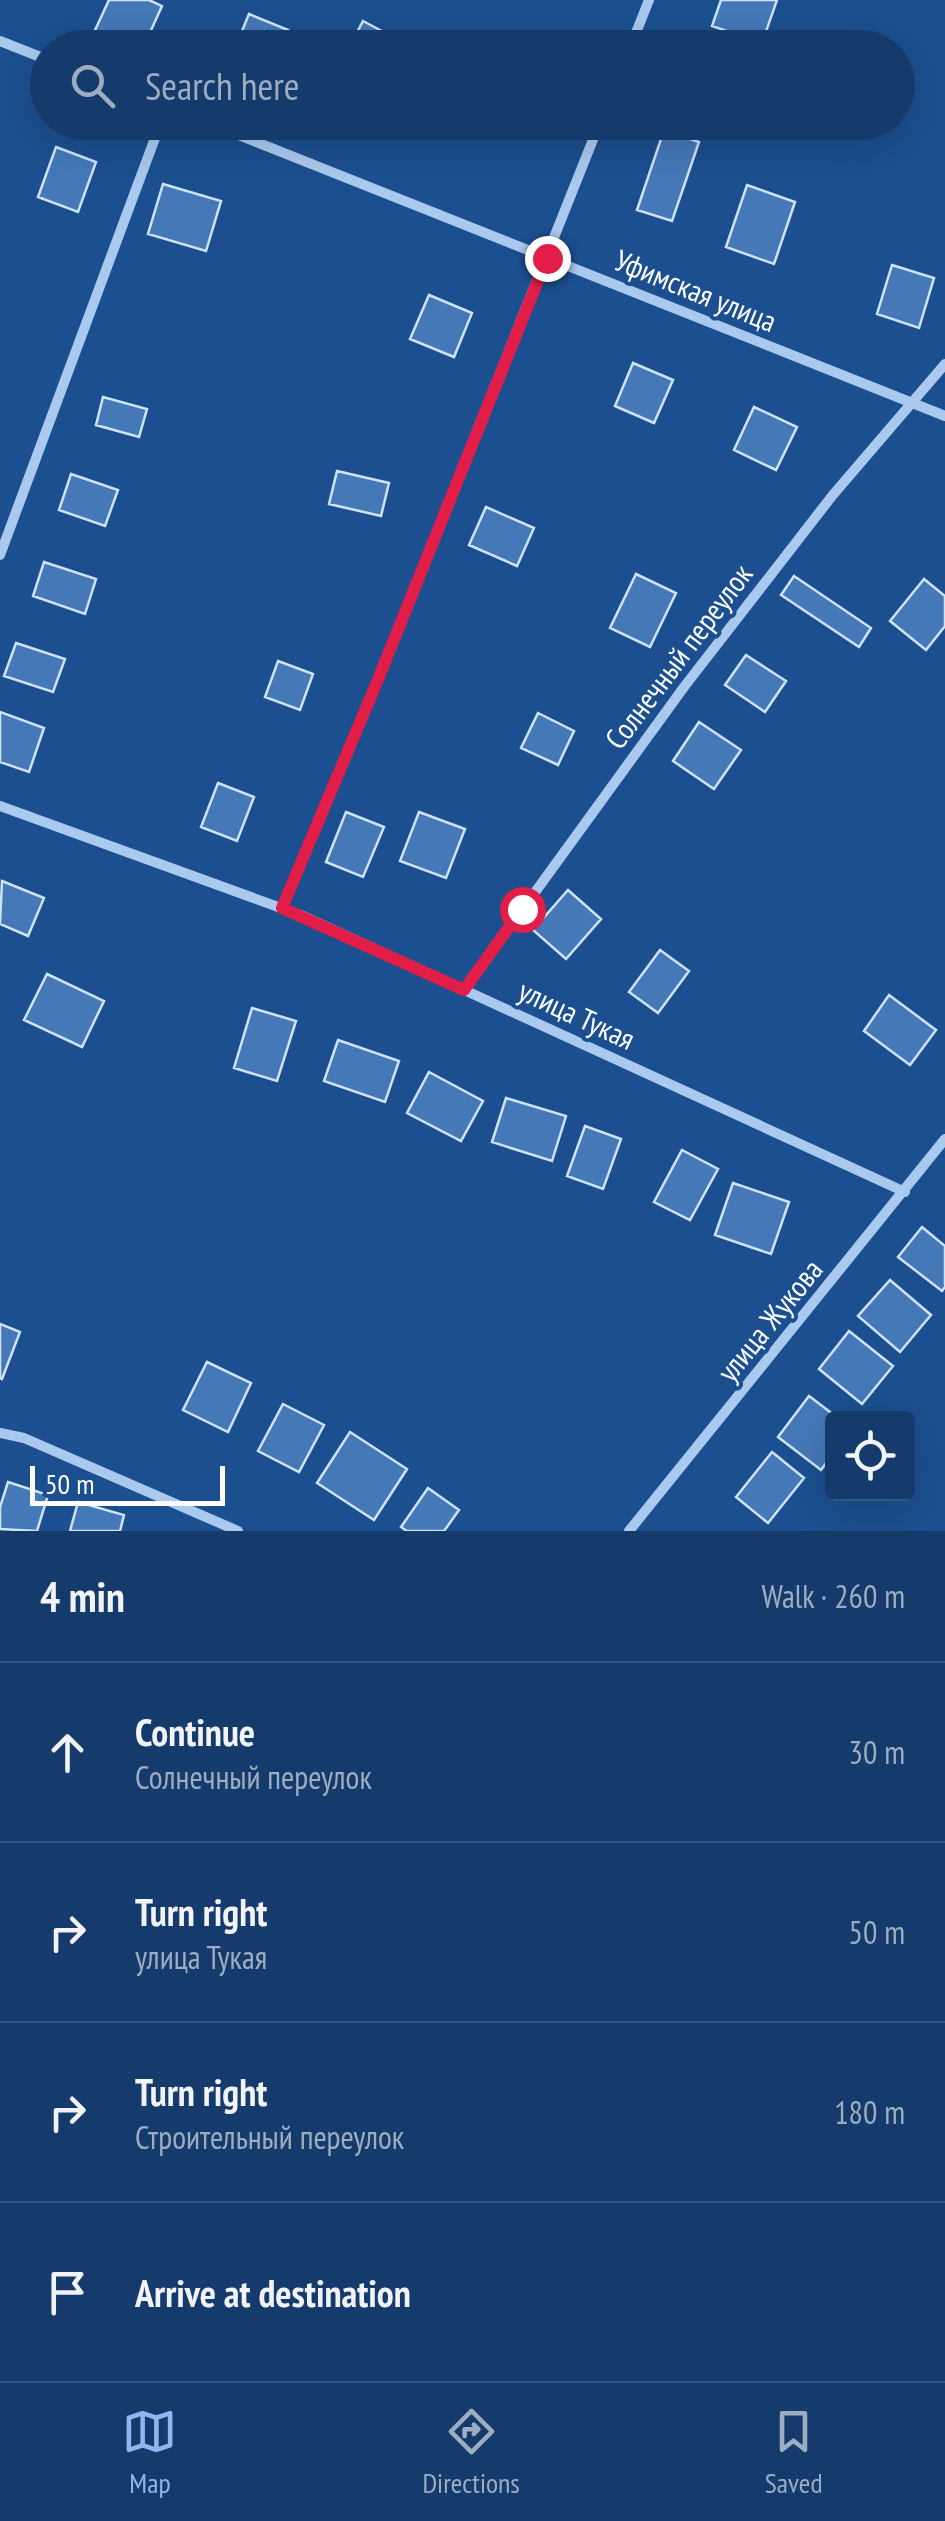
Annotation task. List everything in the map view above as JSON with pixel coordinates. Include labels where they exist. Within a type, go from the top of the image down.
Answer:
[{"type":"street","points":[[637,30],[649,0]]},
{"type":"street","points":[[0,41],[30,53]]},
{"type":"street","points":[[0,554],[154,140]]},
{"type":"street","name":"Уфимская улица","points":[[251,140],[945,416]]},
{"type":"street","points":[[282,908],[377,682],[593,140]]},
{"type":"street","name":"Солнечный переулок","points":[[464,990],[684,687],[832,496],[945,364]]},
{"type":"street","name":"улица Тукая","points":[[0,806],[282,908],[905,1192]]},
{"type":"street","name":"улица Жукова","points":[[630,1531],[945,1139]]},
{"type":"street","points":[[0,1433],[24,1438],[238,1531]]},
{"type":"building","points":[[109,0],[149,0],[162,6],[151,30],[95,30]]},
{"type":"building","points":[[721,0],[777,0],[767,30],[724,30],[712,26]]},
{"type":"building","points":[[249,14],[288,30],[242,30]]},
{"type":"building","points":[[363,21],[380,30],[358,30]]},
{"type":"building","points":[[661,140],[699,142],[672,221],[637,210]]},
{"type":"building","points":[[56,147],[96,162],[78,212],[38,197]]},
{"type":"building","points":[[163,184],[221,201],[206,251],[148,234]]},
{"type":"building","points":[[747,185],[795,202],[774,264],[726,247]]},
{"type":"building","points":[[892,265],[934,278],[919,328],[877,314]]},
{"type":"building","points":[[429,295],[472,313],[454,357],[410,339]]},
{"type":"building","points":[[633,363],[673,380],[654,423],[615,406]]},
{"type":"building","points":[[103,397],[147,409],[139,437],[96,425]]},
{"type":"building","points":[[754,407],[797,427],[776,470],[734,450]]},
{"type":"building","points":[[337,471],[389,483],[381,516],[329,504]]},
{"type":"building","points":[[71,474],[118,490],[105,526],[59,510]]},
{"type":"building","points":[[486,507],[534,528],[517,566],[469,545]]},
{"type":"building","points":[[44,562],[96,579],[85,614],[33,596]]},
{"type":"building","points":[[636,574],[676,593],[650,647],[610,628]]},
{"type":"building","points":[[794,576],[871,628],[859,647],[781,595]]},
{"type":"building","points":[[924,579],[945,596],[945,626],[926,650],[890,621]]},
{"type":"building","points":[[16,643],[65,659],[53,692],[4,676]]},
{"type":"building","points":[[746,655],[786,681],[765,712],[725,685]]},
{"type":"building","points":[[278,661],[313,674],[300,710],[265,697]]},
{"type":"building","points":[[0,712],[44,728],[29,772],[0,762]]},
{"type":"building","points":[[538,713],[574,731],[558,765],[521,748]]},
{"type":"building","points":[[699,722],[741,750],[714,789],[673,761]]},
{"type":"building","points":[[218,783],[254,797],[237,841],[201,827]]},
{"type":"building","points":[[346,812],[384,827],[363,877],[326,862]]},
{"type":"building","points":[[419,812],[465,829],[446,878],[400,861]]},
{"type":"building","points":[[2,881],[44,898],[28,936],[0,924]]},
{"type":"building","points":[[568,890],[601,919],[566,959],[533,930]]},
{"type":"building","points":[[660,950],[689,971],[658,1013],[629,992]]},
{"type":"building","points":[[47,974],[104,1001],[82,1047],[24,1020]]},
{"type":"building","points":[[889,995],[936,1030],[910,1065],[864,1031]]},
{"type":"building","points":[[252,1008],[296,1021],[277,1081],[234,1068]]},
{"type":"building","points":[[338,1040],[399,1061],[385,1102],[324,1081]]},
{"type":"building","points":[[429,1072],[483,1101],[461,1141],[407,1113]]},
{"type":"building","points":[[506,1098],[566,1116],[552,1161],[492,1142]]},
{"type":"building","points":[[585,1126],[621,1139],[603,1189],[567,1176]]},
{"type":"building","points":[[682,1150],[718,1169],[690,1220],[654,1202]]},
{"type":"building","points":[[733,1183],[789,1202],[771,1254],[715,1235]]},
{"type":"building","points":[[922,1227],[945,1246],[942,1291],[898,1257]]},
{"type":"building","points":[[890,1280],[931,1315],[900,1352],[858,1316]]},
{"type":"building","points":[[0,1324],[20,1332],[2,1379],[0,1378]]},
{"type":"building","points":[[849,1331],[893,1366],[862,1404],[819,1369]]},
{"type":"building","points":[[207,1362],[251,1383],[228,1432],[183,1410]]},
{"type":"building","points":[[809,1396],[829,1411],[825,1411],[825,1465],[821,1470],[778,1437]]},
{"type":"building","points":[[283,1404],[324,1425],[299,1472],[258,1451]]},
{"type":"building","points":[[350,1432],[407,1469],[374,1520],[317,1483]]},
{"type":"building","points":[[772,1452],[804,1478],[768,1523],[736,1497]]},
{"type":"building","points":[[8,1482],[48,1495],[37,1531],[0,1529],[0,1507]]},
{"type":"building","points":[[428,1488],[459,1510],[444,1531],[407,1531],[401,1527]]},
{"type":"building","points":[[78,1502],[124,1515],[120,1531],[70,1531]]},
{"type":"route","points":[[522,909],[464,990],[282,908],[547,258]]}]
